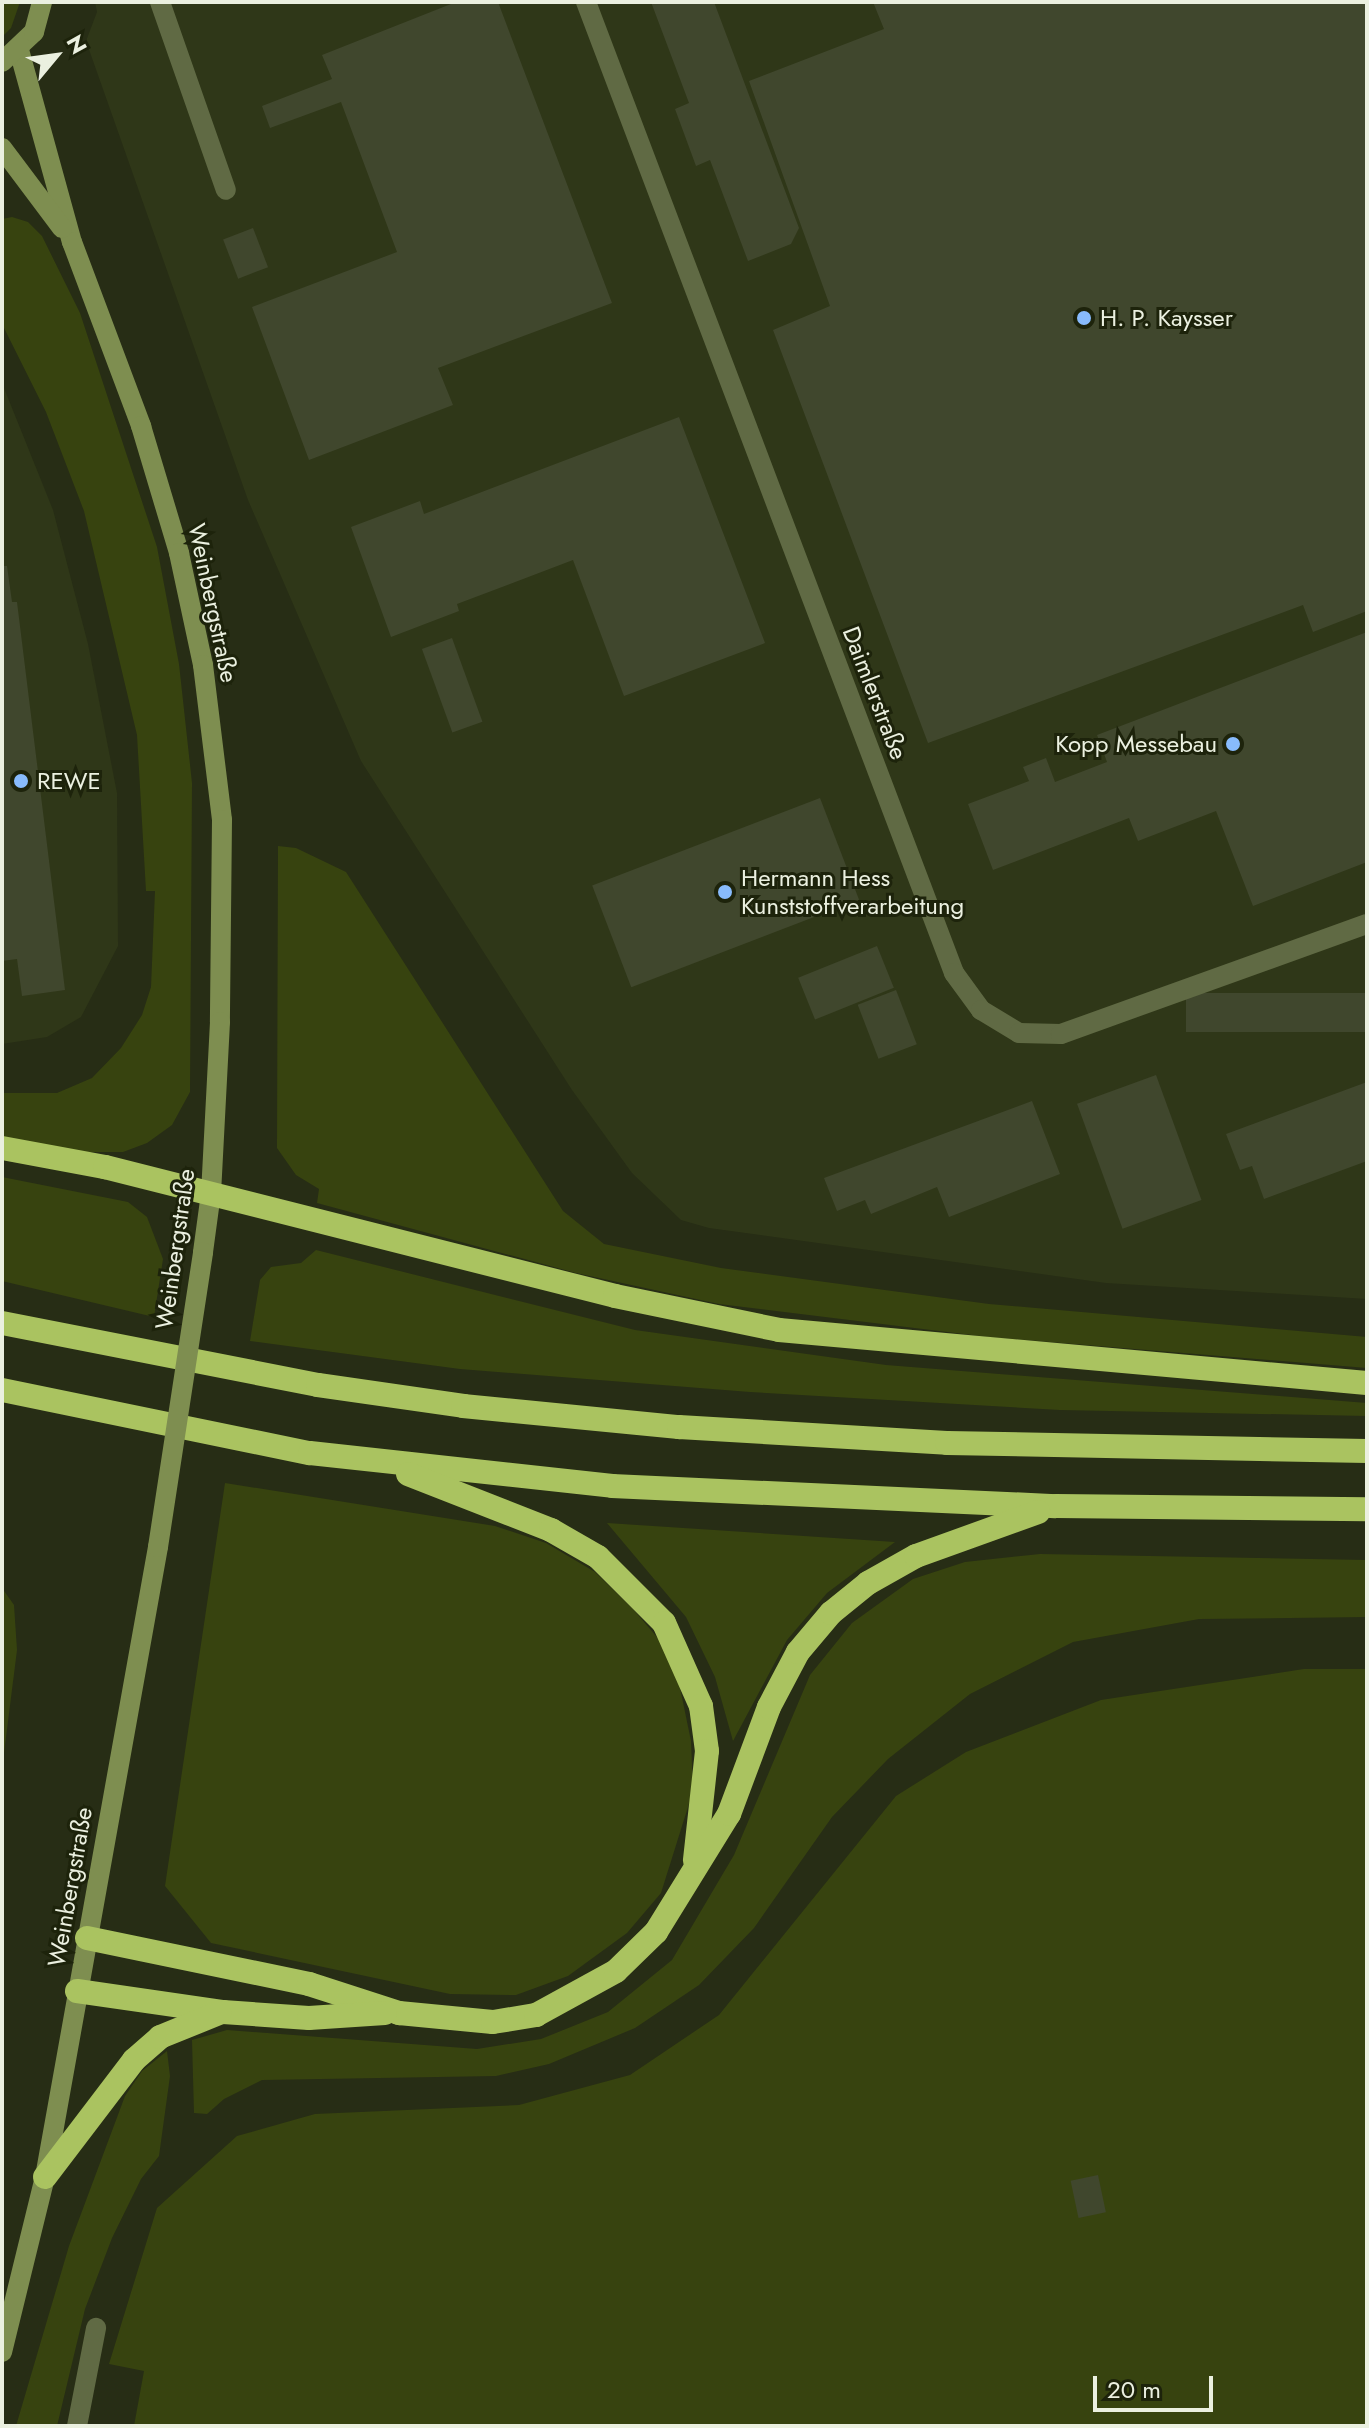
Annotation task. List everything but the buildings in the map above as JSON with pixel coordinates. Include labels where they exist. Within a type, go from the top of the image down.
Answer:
[{"type":"highway","points":[[2,1148],[211,1193],[615,1296],[779,1330],[1367,1383]]},
{"type":"highway","points":[[2,1323],[318,1385],[463,1406],[679,1427],[947,1443],[1367,1451]]},
{"type":"highway","points":[[2,1390],[230,1439],[377,1463],[740,1494],[1056,1506],[1367,1509]]},
{"type":"highway","points":[[377,1463],[551,1530],[598,1557],[664,1623],[701,1706],[707,1751],[693,1874]]},
{"type":"highway","points":[[77,1991],[223,2012],[309,2018],[399,2013],[493,2022],[536,2015],[616,1971],[656,1932],[729,1814],[769,1707],[798,1652],[831,1613],[868,1583],[916,1556],[1056,1506]]},
{"type":"highway","points":[[87,1938],[309,1984],[399,2013]]},
{"type":"highway","points":[[45,2177],[134,2060],[160,2037],[223,2012]]},
{"type":"street","points":[[2,62],[19,50],[34,32],[42,2]]},
{"type":"street","points":[[160,2],[226,190]]},
{"type":"street","name":"Daimlerstraße","points":[[586,2],[948,958],[981,1010],[1019,1033],[1061,1034],[1367,924]]},
{"type":"street","name":"Weinbergstraße","points":[[2,2352],[45,2177],[158,1547],[203,1252],[211,1193],[220,1022],[222,820],[203,665],[179,553],[141,426],[72,242],[19,50]]},
{"type":"street","name":"Weinbergstraße","points":[[2,148],[72,242]]},
{"type":"street","points":[[77,2426],[96,2328]]},
{"type":"shaded area","points":[[2,2],[20,2],[11,28],[2,37]]},
{"type":"shaded area","points":[[95,2],[1367,2],[1367,1299],[1106,1283],[709,1228],[681,1220],[632,1173],[572,1090],[361,761],[248,500],[86,41],[97,12]]},
{"type":"shaded area","points":[[12,217],[28,222],[42,236],[80,313],[157,547],[179,664],[192,783],[190,1092],[172,1125],[147,1143],[123,1152],[85,1152],[2,1137],[2,1093],[57,1093],[92,1078],[121,1048],[142,1015],[151,987],[155,891],[146,891],[137,735],[84,511],[46,412],[2,324],[2,219]]},
{"type":"shaded area","points":[[2,383],[53,510],[88,644],[117,793],[118,946],[81,1017],[47,1037],[2,1044]]},
{"type":"shaded area","points":[[278,846],[296,848],[346,872],[563,1211],[604,1244],[721,1268],[989,1304],[1367,1337],[1367,1368],[988,1337],[719,1304],[576,1273],[317,1203],[319,1189],[296,1175],[277,1148]]},
{"type":"shaded area","points":[[2,1177],[128,1202],[147,1217],[163,1259],[154,1317],[2,1281]]},
{"type":"shaded area","points":[[316,1250],[635,1330],[886,1365],[1367,1403],[1367,1416],[1060,1410],[750,1392],[460,1369],[250,1341],[260,1280],[271,1267],[301,1263]]},
{"type":"shaded area","points":[[225,1483],[495,1526],[546,1543],[595,1572],[633,1609],[662,1643],[679,1683],[691,1741],[693,1791],[661,1893],[627,1933],[568,1976],[516,1995],[450,1994],[211,1943],[165,1886]]},
{"type":"shaded area","points":[[607,1523],[895,1542],[827,1593],[787,1640],[733,1741],[715,1677],[686,1617]]},
{"type":"shaded area","points":[[1040,1554],[1367,1560],[1367,1617],[1199,1619],[1073,1642],[970,1694],[888,1759],[832,1817],[754,1928],[699,1985],[635,2028],[549,2064],[496,2076],[262,2080],[224,2099],[207,2114],[194,2113],[192,2040],[227,2030],[477,2049],[541,2039],[608,2012],[672,1960],[734,1855],[810,1675],[852,1623],[913,1579],[965,1562]]},
{"type":"shaded area","points":[[2,1588],[14,1605],[17,1650],[2,1769]]},
{"type":"shaded area","points":[[1304,1669],[1367,1669],[1367,2426],[134,2426],[144,2371],[109,2364],[157,2208],[237,2136],[315,2114],[519,2105],[630,2075],[719,2015],[896,1796],[966,1752],[1101,1700]]},
{"type":"shaded area","points":[[167,2051],[170,2076],[159,2156],[141,2179],[112,2238],[85,2309],[57,2426],[16,2426],[69,2246],[125,2096],[142,2071]]},
{"type":"place","name":"H. P. Kaysser","points":[[1084,318]]},
{"type":"place","name":"Kopp Messebau","points":[[1233,744]]},
{"type":"place","name":"REWE","points":[[21,781]]},
{"type":"place","name":"Hermann Hess Kunststoffverarbeitung","points":[[725,892]]}]
